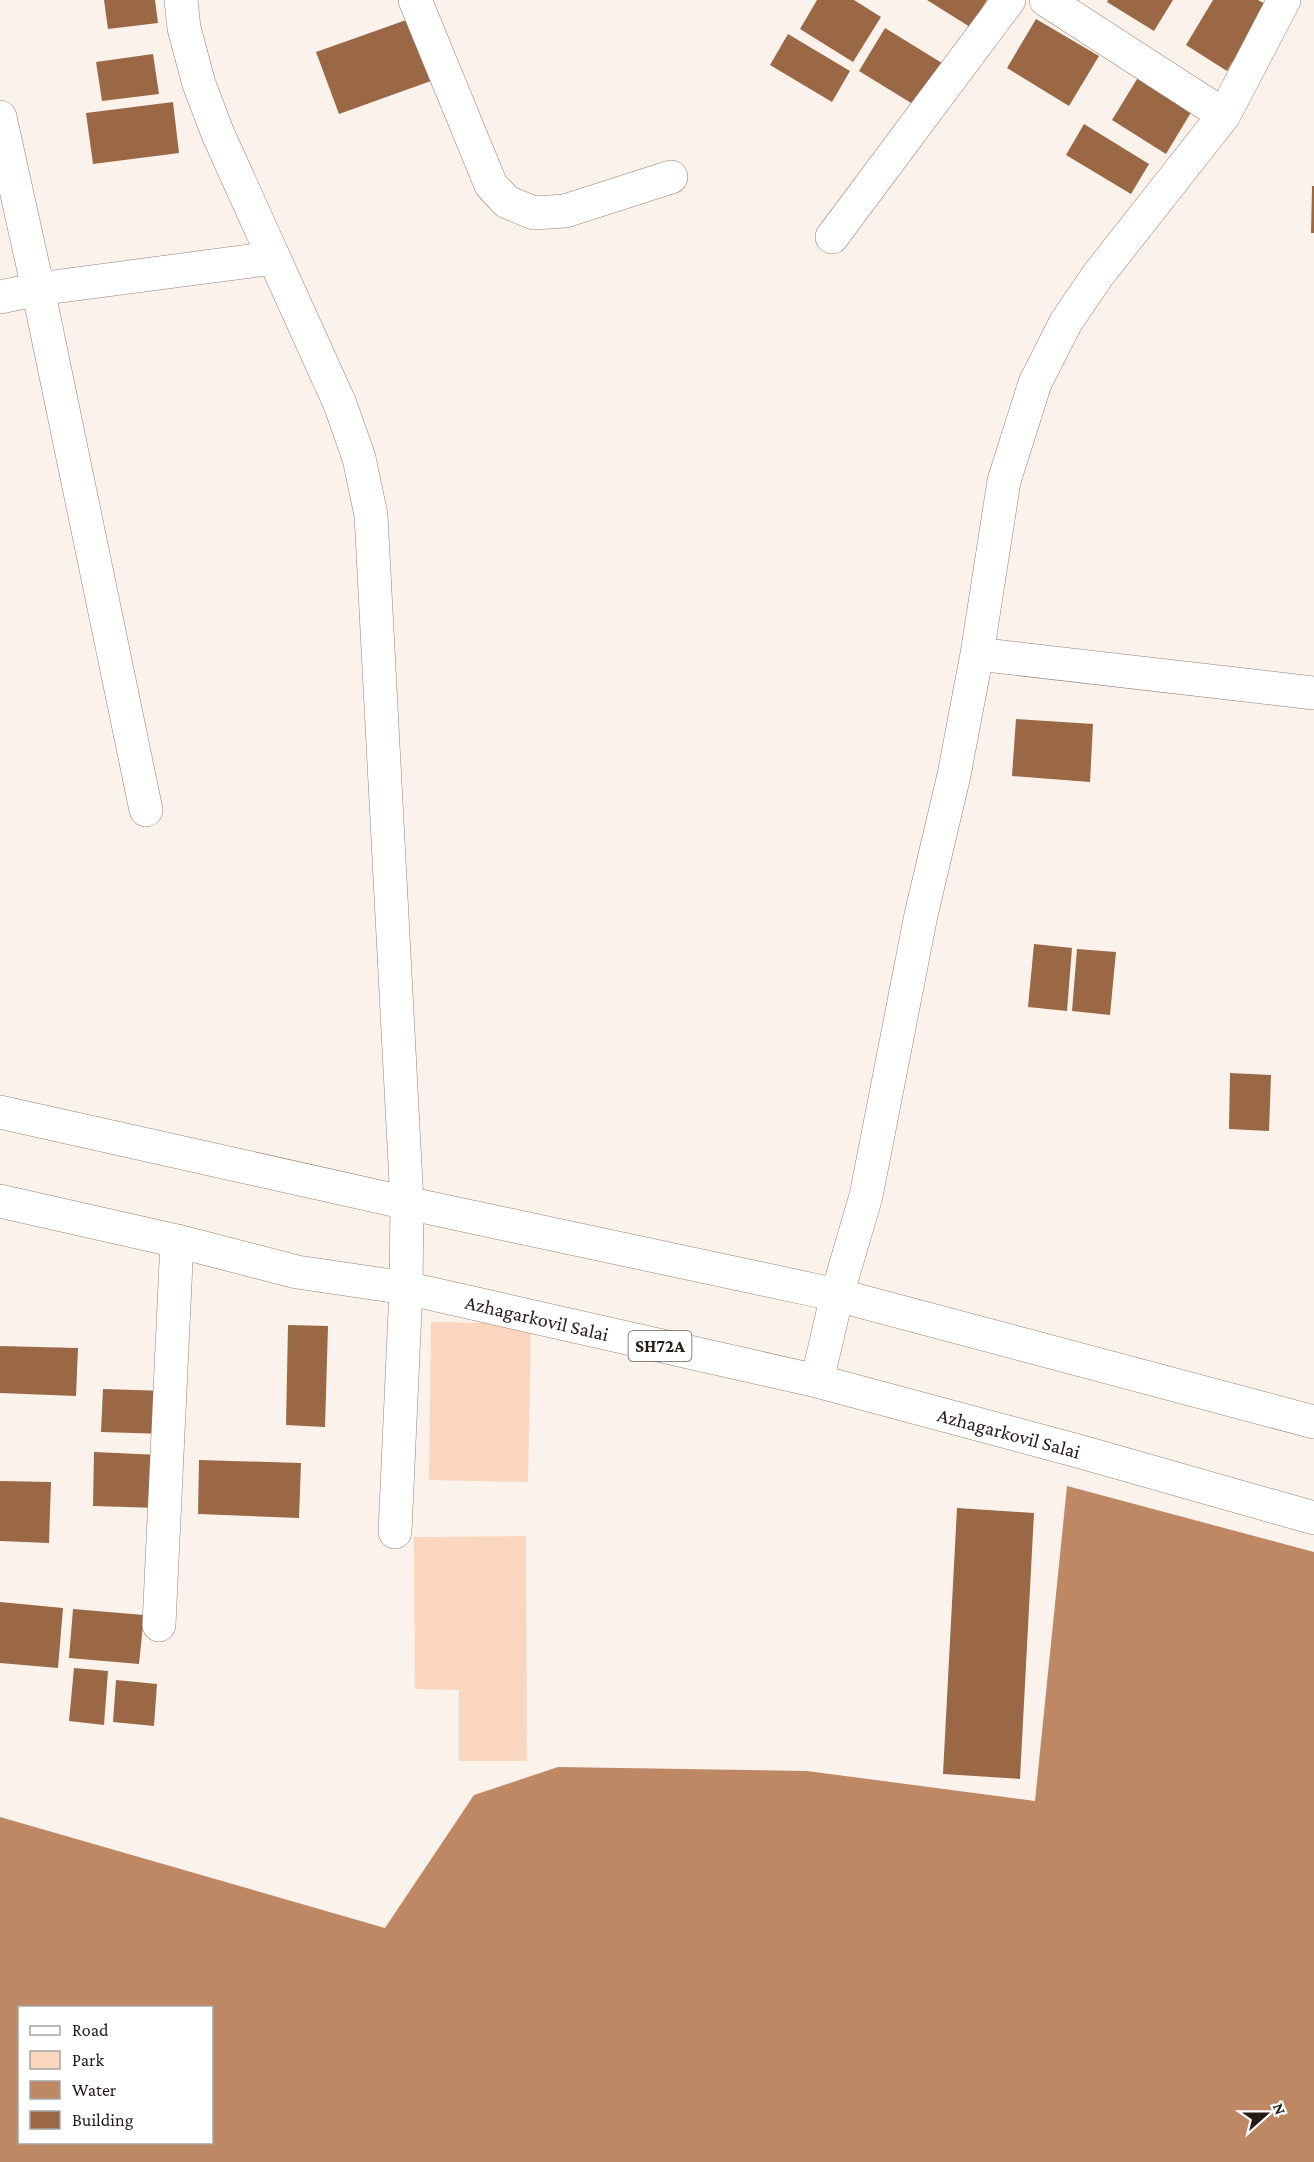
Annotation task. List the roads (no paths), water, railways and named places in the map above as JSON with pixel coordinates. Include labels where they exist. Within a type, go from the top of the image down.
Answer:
[{"type":"street","points":[[181,0],[184,28],[199,84],[218,134],[340,404],[359,458],[370,515],[407,1203],[406,1288],[395,1532]]},
{"type":"street","points":[[415,0],[491,185],[507,202],[534,213],[565,211],[670,177]]},
{"type":"street","points":[[832,237],[1009,0]]},
{"type":"street","points":[[1046,0],[1224,115]]},
{"type":"street","points":[[817,1381],[837,1295],[866,1196],[921,915],[954,775],[977,654],[1004,481],[1035,383],[1066,322],[1098,275],[1224,115],[1284,0]]},
{"type":"street","points":[[0,117],[146,810]]},
{"type":"street","points":[[0,297],[38,289],[273,258]]},
{"type":"street","points":[[977,654],[1314,693]]},
{"type":"street","points":[[0,1112],[407,1203],[837,1295],[1314,1422]]},
{"type":"street","name":"Azhagarkovil Salai","points":[[0,1201],[177,1241],[297,1272],[406,1288],[817,1381],[1078,1451],[1314,1518]]},
{"type":"street","points":[[159,1625],[177,1241]]},
{"type":"water","points":[[1067,1486],[1314,1552],[1314,2162],[0,2162],[0,1817],[385,1928],[474,1795],[558,1767],[807,1771],[1035,1801]]}]
